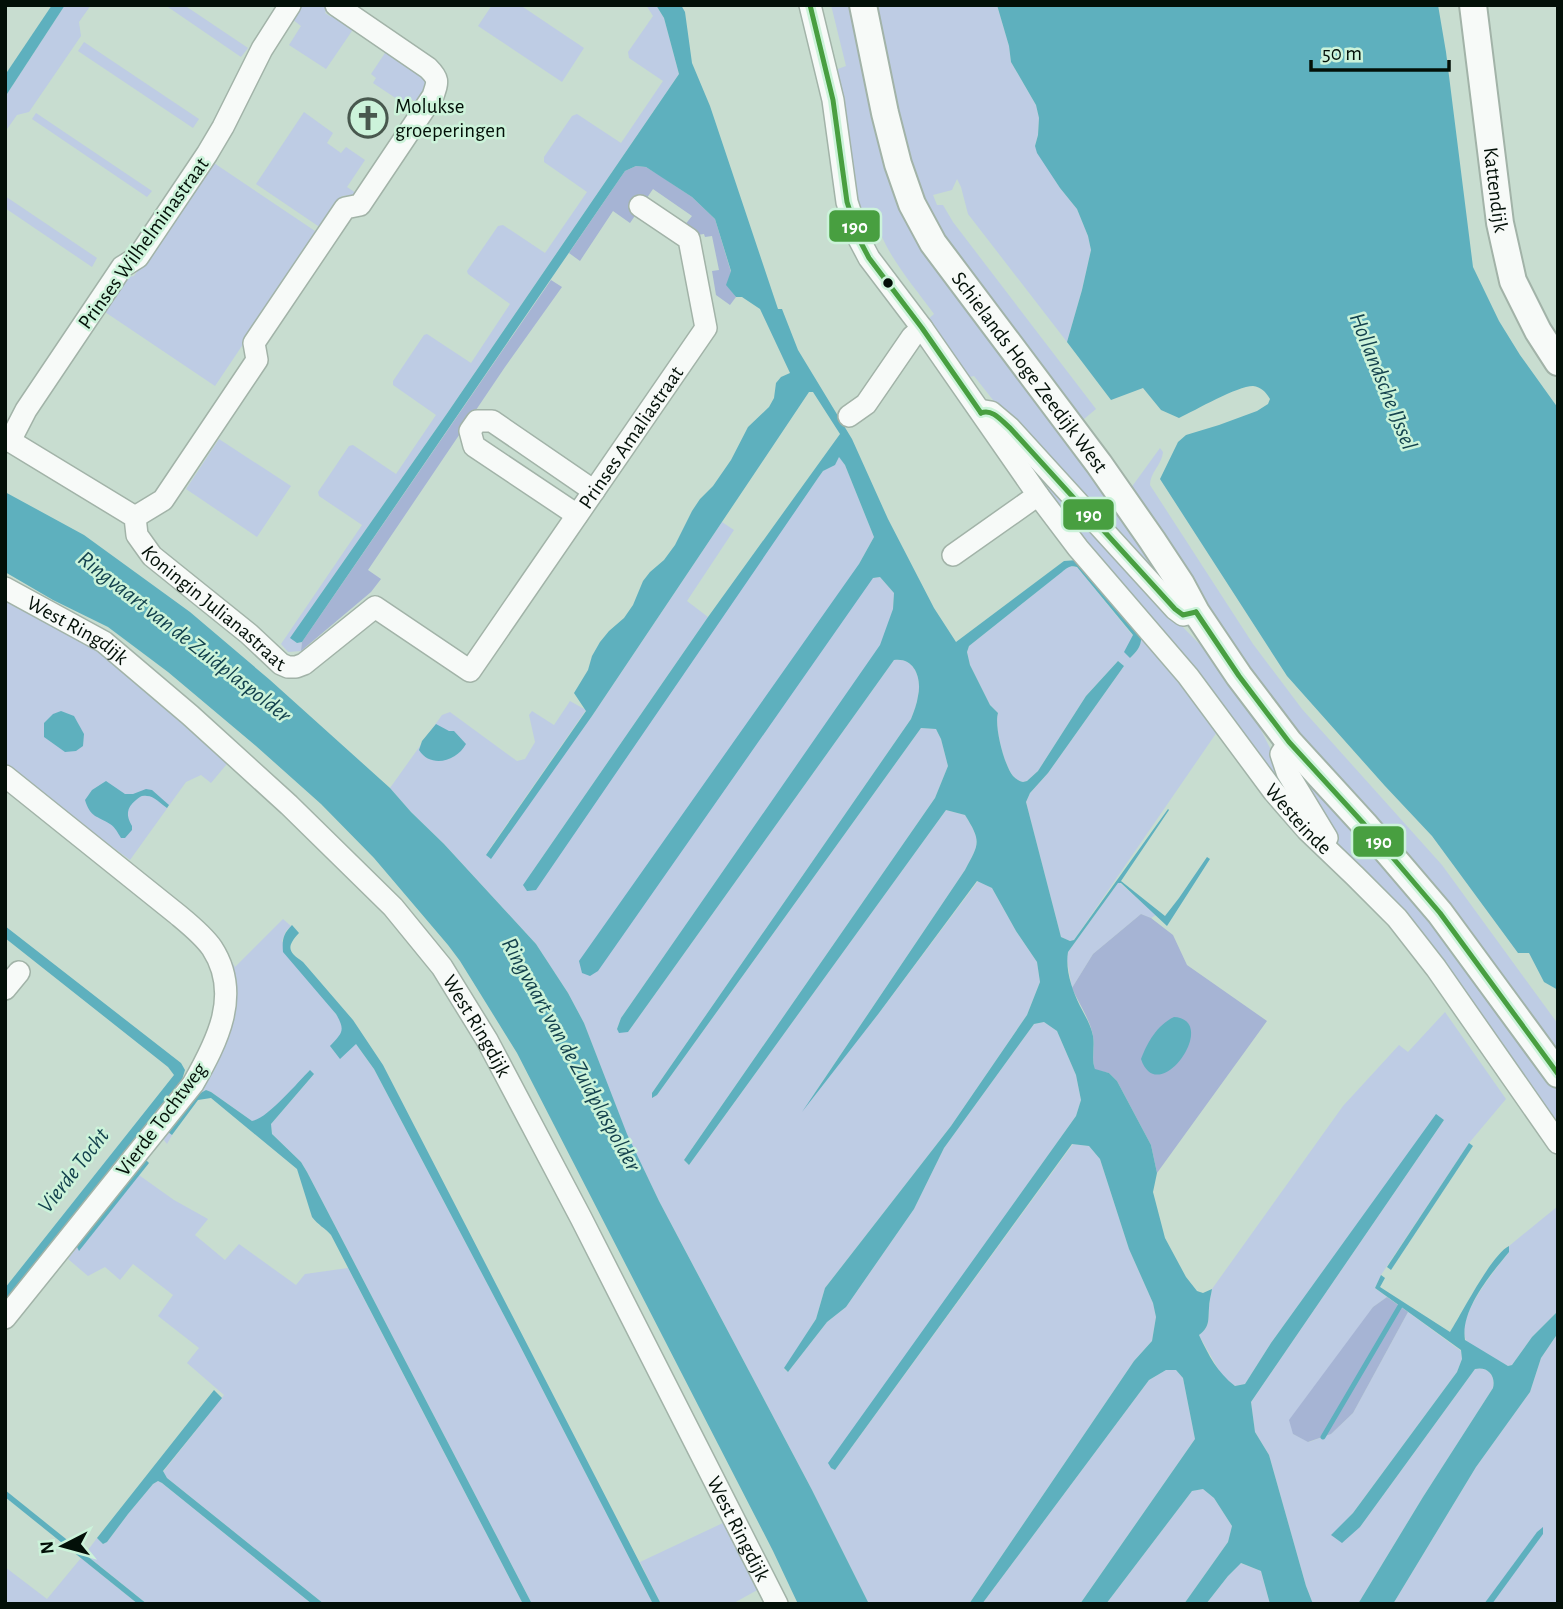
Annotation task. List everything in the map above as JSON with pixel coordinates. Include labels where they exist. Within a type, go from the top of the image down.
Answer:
[{"type":"street","name":"Prinses Wilhelminastraat","points":[[8,441],[122,267],[138,257],[207,154],[262,48],[290,5]]},
{"type":"street","points":[[135,517],[163,500],[257,360],[254,343],[345,208],[360,205],[433,96],[437,85],[436,76],[428,68],[336,5]]},
{"type":"street","name":"Westeinde","points":[[810,5],[833,100],[847,202],[859,239],[869,258],[922,328],[1038,495],[1079,548],[1188,676],[1273,792],[1307,830],[1396,918],[1436,968],[1558,1143]]},
{"type":"street","name":"Schielands Hoge Zeedijk West","points":[[863,5],[898,164],[912,204],[933,243],[1099,464],[1181,584],[1238,676],[1289,742],[1440,913],[1558,1074]]},
{"type":"street","name":"Kattendijk","points":[[1473,5],[1500,223],[1513,281],[1538,331],[1558,362]]},
{"type":"street","name":"Prinses Amaliastraat","points":[[470,671],[706,328],[690,239],[640,206]]},
{"type":"street","points":[[849,416],[866,404],[912,337],[922,328]]},
{"type":"street","name":"Westeinde","points":[[981,413],[991,412],[1010,428],[1175,609],[1183,615],[1196,612]]},
{"type":"street","points":[[577,515],[474,446],[470,431],[477,421],[492,421],[594,491]]},
{"type":"street","name":"Koningin Julianastraat","points":[[8,441],[135,517],[137,536],[152,556],[249,634],[281,664],[288,667],[304,664],[376,607],[470,671]]},
{"type":"street","points":[[953,555],[1038,495]]},
{"type":"street","name":"West Ringdijk","points":[[5,588],[104,642],[190,715],[289,805],[393,907],[442,967],[487,1040],[581,1218],[777,1604]]},
{"type":"street","points":[[1289,742],[1281,754],[1283,762],[1325,834],[1329,842],[1328,850]]},
{"type":"street","name":"Vierde Tochtweg","points":[[5,776],[177,914],[211,946],[222,970],[226,1000],[219,1034],[192,1084],[5,1318]]},
{"type":"street","points":[[5,989],[19,972]]},
{"type":"shaded area","points":[[65,5],[91,5],[79,22],[81,36],[29,112],[17,115],[5,132],[5,97]]},
{"type":"shaded area","points":[[165,5],[184,5],[248,48],[241,57]]},
{"type":"shaded area","points":[[298,5],[326,5],[328,7],[325,13],[331,17],[333,14],[354,28],[326,69],[289,45],[301,26],[288,16]]},
{"type":"shaded area","points":[[492,5],[520,5],[584,48],[562,82],[478,26]]},
{"type":"shaded area","points":[[646,5],[656,5],[664,18],[679,74],[291,637],[297,643],[302,642],[301,651],[288,652],[281,644],[362,525],[319,496],[318,492],[349,446],[353,445],[396,474],[436,415],[393,385],[393,381],[427,334],[471,363],[510,304],[467,271],[498,226],[503,225],[545,253],[587,192],[544,162],[544,157],[572,116],[577,114],[621,143],[663,81],[629,58],[628,52],[653,16]]},
{"type":"shaded area","points":[[831,5],[857,5],[890,156],[1043,401],[1175,594],[997,405],[974,376],[969,377],[926,321],[934,314],[893,258],[876,221],[862,222],[835,70],[846,66]]},
{"type":"shaded area","points":[[875,5],[997,5],[1011,62],[1036,105],[1039,118],[1035,146],[1060,188],[1077,209],[1091,250],[1067,342],[968,214],[957,179],[952,190],[933,195],[937,205],[943,205],[953,222],[1096,409],[1078,424],[941,240],[917,194]]},
{"type":"shaded area","points":[[84,42],[199,119],[193,128],[78,51]]},
{"type":"shaded area","points":[[387,50],[424,76],[426,86],[419,104],[408,97],[403,103],[373,83],[376,78],[371,74]]},
{"type":"shaded area","points":[[304,112],[333,133],[327,143],[341,153],[346,147],[365,160],[347,187],[356,193],[342,196],[321,228],[256,184]]},
{"type":"shaded area","points":[[36,113],[152,191],[147,197],[32,119]]},
{"type":"shaded area","points":[[211,161],[318,233],[215,386],[102,310],[124,278],[134,276]]},
{"type":"shaded area","points":[[636,166],[646,167],[692,197],[715,219],[731,272],[727,285],[736,297],[730,305],[716,295],[712,271],[719,270],[712,236],[697,235],[684,226],[692,216],[653,189],[630,223],[613,211],[580,261],[569,253],[625,171]]},
{"type":"shaded area","points":[[5,196],[97,258],[92,267],[5,208]]},
{"type":"shaded area","points":[[551,280],[562,287],[368,570],[381,579],[371,592],[301,651],[302,642]]},
{"type":"shaded area","points":[[219,439],[291,486],[257,537],[186,489]]},
{"type":"shaded area","points":[[1160,448],[1162,457],[1150,485],[1253,644],[1302,709],[1442,865],[1558,1024],[1558,1053],[1282,717],[1128,492]]},
{"type":"shaded area","points":[[1019,449],[1131,574],[1219,664],[1253,714],[1280,768],[1323,839],[1083,546]]},
{"type":"shaded area","points":[[839,456],[874,537],[859,564],[873,578],[880,577],[894,593],[883,662],[880,646],[621,1018],[617,1029],[628,1032],[894,660],[907,662],[912,666],[918,676],[919,689],[911,719],[652,1093],[652,1098],[657,1095],[921,728],[936,729],[948,766],[935,798],[684,1160],[689,1165],[946,810],[965,815],[977,843],[965,870],[810,1100],[978,881],[992,888],[1037,962],[1040,982],[1027,1015],[951,1126],[825,1288],[816,1319],[784,1369],[788,1372],[827,1322],[846,1307],[914,1209],[944,1148],[1034,1024],[1044,1022],[1057,1031],[1076,1075],[1081,1100],[1076,1116],[829,1463],[835,1470],[1073,1144],[1089,1146],[1100,1159],[1129,1249],[1153,1303],[1156,1317],[1152,1341],[1134,1361],[969,1604],[869,1604],[812,1490],[659,1201],[627,1135],[584,1023],[568,993],[536,944],[390,788],[442,715],[450,712],[517,761],[525,759],[535,742],[529,715],[532,711],[554,725],[570,701],[586,710],[486,854],[592,716],[722,522],[734,530],[687,601],[708,617],[523,885],[823,471],[835,464]]},
{"type":"shaded area","points":[[1069,566],[1077,567],[1133,636],[1130,658],[1141,642],[1141,635],[1162,656],[1217,732],[1074,940],[1070,941],[1061,937],[1026,802],[1124,666],[1118,661],[1086,696],[1038,771],[1023,782],[1013,776],[1006,763],[999,736],[998,713],[990,705],[970,665],[967,652],[969,646]]},
{"type":"shaded area","points":[[5,600],[99,648],[231,759],[211,783],[201,775],[186,782],[130,860],[5,767]]},
{"type":"shaded area","points":[[1293,762],[1432,913],[1558,1084],[1558,1134],[1348,858],[1305,791]]},
{"type":"shaded area","points":[[1118,883],[1156,915],[1151,918],[1141,914],[1093,954],[1072,988],[1068,952]]},
{"type":"shaded area","points":[[1141,914],[1151,918],[1173,935],[1187,965],[1267,1021],[1157,1173],[1151,1145],[1117,1081],[1109,1073],[1095,1070],[1092,1030],[1072,988],[1093,954]]},
{"type":"shaded area","points":[[283,919],[291,926],[282,941],[336,1014],[343,1025],[342,1033],[356,1044],[374,1069],[653,1604],[532,1604],[307,1172],[301,1162],[272,1134],[271,1124],[314,1074],[258,1121],[252,1121],[206,1090],[197,1095],[168,1132],[172,1135],[167,1144],[163,1139],[164,1128],[231,1025],[201,929],[205,924],[219,939],[235,967]]},
{"type":"shaded area","points":[[1445,1012],[1506,1099],[1469,1143],[1381,1275],[1375,1288],[1387,1297],[1373,1307],[1293,1434],[1309,1442],[1331,1434],[1353,1413],[1408,1312],[1461,1351],[1462,1359],[1457,1372],[1353,1513],[1332,1536],[1360,1527],[1475,1369],[1484,1369],[1490,1373],[1493,1388],[1358,1604],[1313,1604],[1269,1455],[1255,1432],[1251,1402],[1444,1120],[1436,1115],[1271,1343],[1245,1384],[1235,1386],[1222,1376],[1199,1335],[1208,1323],[1212,1289],[1343,1106],[1399,1045],[1408,1052]]},
{"type":"shaded area","points":[[136,1173],[174,1200],[208,1219],[195,1235],[225,1260],[239,1244],[296,1285],[305,1274],[348,1268],[523,1604],[324,1604],[167,1478],[163,1472],[224,1395],[187,1363],[199,1348],[158,1316],[173,1295],[133,1264],[120,1280],[105,1267],[88,1276],[68,1259],[75,1250],[72,1244]]},
{"type":"shaded area","points":[[1558,1206],[1558,1311],[1532,1337],[1512,1365],[1508,1366],[1468,1343],[1464,1334],[1465,1322],[1477,1296],[1509,1252],[1509,1246]]},
{"type":"shaded area","points":[[1387,1297],[1408,1312],[1353,1413],[1331,1434],[1308,1442],[1293,1434],[1289,1420],[1373,1307]]},
{"type":"shaded area","points":[[1558,1333],[1558,1604],[1393,1604],[1476,1467],[1530,1392],[1541,1358]]},
{"type":"shaded area","points":[[1166,1370],[1176,1370],[1183,1378],[1195,1439],[1080,1604],[982,1604],[1149,1380]]},
{"type":"shaded area","points":[[158,1481],[312,1604],[147,1604],[85,1554],[97,1538],[103,1544],[107,1542]]},
{"type":"shaded area","points":[[1203,1489],[1214,1498],[1232,1526],[1228,1542],[1184,1604],[1106,1604],[1192,1491]]},
{"type":"shaded area","points":[[725,1522],[761,1588],[732,1604],[661,1604],[640,1562]]},
{"type":"shaded area","points":[[81,1558],[138,1604],[5,1604],[5,1567],[47,1599]]},
{"type":"shaded area","points":[[1240,1563],[1261,1571],[1270,1604],[1206,1604],[1228,1576]]},
{"type":"water","points":[[52,5],[65,5],[5,97],[5,75]]},
{"type":"water","points":[[656,5],[681,5],[685,12],[692,63],[710,106],[778,309],[782,309],[798,350],[852,439],[888,519],[934,608],[956,642],[1064,561],[1078,560],[1141,635],[1141,642],[1130,658],[1124,652],[1133,635],[1077,567],[1072,566],[969,646],[967,652],[970,665],[990,705],[998,713],[999,736],[1006,763],[1013,776],[1023,782],[1038,771],[1086,696],[1118,661],[1124,666],[1026,802],[1061,937],[1074,940],[1168,809],[1121,881],[1165,916],[1207,857],[1210,859],[1167,926],[1118,883],[1068,952],[1067,966],[1074,993],[1092,1032],[1095,1069],[1109,1073],[1117,1081],[1151,1145],[1157,1173],[1153,1192],[1165,1238],[1186,1277],[1197,1291],[1203,1293],[1212,1289],[1208,1323],[1199,1335],[1214,1363],[1235,1386],[1245,1384],[1271,1343],[1436,1114],[1444,1120],[1251,1402],[1255,1432],[1269,1455],[1313,1604],[1270,1604],[1261,1571],[1241,1563],[1206,1604],[1184,1604],[1228,1542],[1232,1526],[1214,1498],[1203,1489],[1192,1491],[1106,1604],[1080,1604],[1195,1439],[1183,1378],[1176,1370],[1166,1370],[1149,1380],[982,1604],[969,1604],[1134,1361],[1152,1341],[1156,1317],[1153,1303],[1129,1249],[1100,1159],[1089,1146],[1072,1144],[835,1470],[828,1463],[1076,1116],[1081,1100],[1076,1075],[1057,1031],[1044,1022],[1034,1024],[944,1148],[914,1209],[846,1307],[827,1322],[788,1372],[784,1368],[816,1319],[825,1288],[951,1126],[1027,1015],[1040,982],[1037,962],[992,888],[977,881],[802,1112],[965,870],[977,843],[965,815],[946,810],[689,1165],[684,1160],[935,798],[948,766],[936,729],[921,728],[657,1095],[652,1098],[652,1093],[911,719],[919,689],[918,676],[912,666],[901,660],[894,660],[628,1032],[619,1033],[617,1029],[621,1018],[880,645],[893,609],[894,593],[880,577],[873,578],[598,971],[590,976],[582,973],[579,961],[859,564],[874,537],[845,465],[839,457],[835,465],[823,471],[818,478],[536,890],[527,891],[523,885],[708,617],[840,434],[813,392],[809,392],[592,716],[491,859],[486,855],[586,711],[574,693],[600,642],[624,618],[643,581],[675,545],[692,511],[731,460],[748,427],[769,407],[774,398],[776,383],[790,373],[760,309],[742,297],[736,297],[726,285],[731,271],[715,219],[692,197],[646,167],[636,166],[625,171],[302,642],[297,643],[290,638],[679,74],[664,18]]},
{"type":"water","name":"Hollandsche IJssel","points":[[997,5],[1438,5],[1473,267],[1499,321],[1558,408],[1558,990],[1544,982],[1529,953],[1518,953],[1432,836],[1287,676],[1160,479],[1178,442],[1186,435],[1257,411],[1268,404],[1270,399],[1267,394],[1253,386],[1246,387],[1179,418],[1161,410],[1143,388],[1111,400],[1067,342],[1091,250],[1077,209],[1037,153],[1035,146],[1039,118],[1036,105],[1011,62]]},
{"type":"water","name":"Ringvaart van de Zuidplaspolder","points":[[5,492],[84,535],[190,612],[270,680],[390,788],[536,944],[584,1023],[627,1134],[659,1201],[812,1490],[869,1604],[798,1604],[517,1053],[448,945],[374,858],[321,804],[256,746],[168,672],[108,627],[5,572]]},
{"type":"water","points":[[61,711],[74,716],[84,734],[83,746],[76,751],[65,752],[44,737],[44,723],[53,714]]},
{"type":"water","points":[[436,724],[454,731],[466,744],[457,755],[437,761],[424,756],[419,750],[422,741]]},
{"type":"water","points":[[106,781],[125,794],[152,790],[169,805],[167,808],[152,797],[140,797],[130,806],[128,812],[132,830],[125,838],[121,838],[112,825],[92,813],[85,800],[92,790]]},
{"type":"water","points":[[292,925],[299,933],[290,949],[353,1020],[383,1065],[661,1604],[653,1604],[374,1069],[356,1044],[340,1059],[330,1046],[340,1035],[341,1024],[336,1014],[283,952],[284,937]]},
{"type":"water","points":[[5,926],[181,1063],[185,1070],[182,1080],[155,1117],[5,1306],[5,1288],[174,1075],[168,1067],[5,938]]},
{"type":"water","points":[[1174,1017],[1187,1022],[1191,1032],[1189,1045],[1182,1058],[1171,1069],[1160,1074],[1149,1072],[1141,1059],[1143,1053],[1158,1030]]},
{"type":"water","points":[[310,1070],[314,1074],[271,1124],[272,1134],[301,1162],[307,1172],[532,1604],[523,1604],[331,1235],[312,1217],[297,1169],[211,1098],[198,1100],[172,1135],[168,1132],[197,1095],[206,1090],[252,1121],[258,1119],[274,1107]]},
{"type":"water","points":[[1469,1143],[1473,1146],[1391,1270],[1387,1267]]},
{"type":"water","points":[[145,1159],[149,1163],[79,1251],[76,1245]]},
{"type":"water","points":[[1509,1246],[1509,1252],[1472,1305],[1467,1317],[1465,1340],[1508,1366],[1512,1365],[1532,1337],[1558,1311],[1558,1333],[1541,1358],[1530,1392],[1476,1467],[1393,1604],[1358,1604],[1494,1384],[1487,1371],[1475,1369],[1360,1527],[1342,1543],[1331,1535],[1353,1513],[1457,1372],[1462,1359],[1461,1350],[1375,1288],[1381,1275],[1385,1278],[1380,1287],[1450,1332],[1494,1260]]},
{"type":"water","points":[[214,1390],[222,1398],[163,1471],[167,1478],[324,1604],[312,1604],[158,1481],[107,1542],[103,1544],[97,1538]]},
{"type":"water","points":[[5,1490],[147,1604],[138,1604],[5,1497]]},
{"type":"water","points":[[1543,1527],[1543,1534],[1492,1604],[1484,1604],[1537,1532]]},
{"type":"waterway","points":[[1323,1437],[1400,1306]]},
{"type":"transit line","name":"190","points":[[810,5],[833,100],[847,202],[859,239],[869,258],[981,413]]},
{"type":"transit line","name":"190","points":[[981,413],[993,414],[1010,428],[1175,609],[1183,615],[1196,612]]},
{"type":"transit line","name":"190","points":[[1196,612],[1239,676],[1289,742],[1440,913],[1558,1074]]},
{"type":"place","name":"Molukse groeperingen","points":[[368,118]]},
{"type":"water label","name":"Vierde Tocht","points":[[73,1170]]}]
